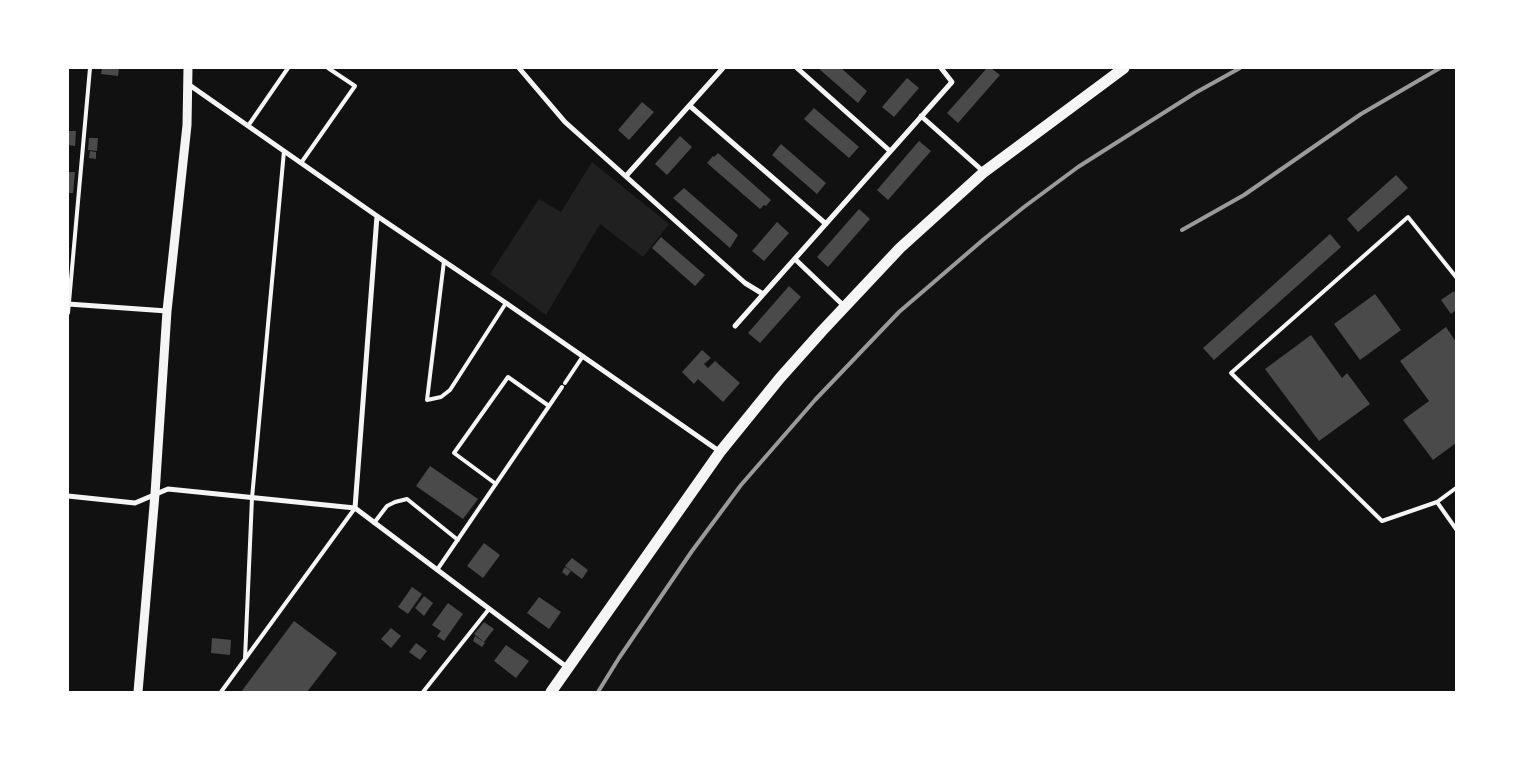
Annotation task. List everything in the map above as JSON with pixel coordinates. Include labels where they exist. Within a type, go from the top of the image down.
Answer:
[{"type":"main road","points":[[551,692],[720,452],[780,378],[844,307],[900,248],[984,172],[1124,68]]},
{"type":"street","points":[[138,692],[155,494],[167,311],[187,125],[188,68]]},
{"type":"street","points":[[518,68],[565,122],[745,283],[762,294]]},
{"type":"street","points":[[626,176],[723,68]]},
{"type":"street","points":[[798,68],[890,151]]},
{"type":"street","points":[[735,326],[952,82],[941,68]]},
{"type":"street","points":[[187,83],[376,216],[506,303],[720,452]]},
{"type":"street","points":[[690,106],[826,224]]},
{"type":"street","points":[[922,116],[984,172]]},
{"type":"street","points":[[355,508],[376,216]]},
{"type":"street","points":[[795,259],[844,307]]},
{"type":"street","points":[[68,304],[167,311]]},
{"type":"street","points":[[68,496],[135,503],[168,489],[355,508],[568,668]]},
{"type":"lane","points":[[68,313],[90,68]]},
{"type":"lane","points":[[248,126],[288,68]]},
{"type":"lane","points":[[301,163],[355,86],[328,68]]},
{"type":"lane","points":[[246,659],[252,498],[284,151]]},
{"type":"lane","points":[[1456,277],[1408,217],[1231,373],[1382,521],[1437,502],[1456,488]]},
{"type":"lane","points":[[444,262],[427,400],[441,397],[450,390],[506,303]]},
{"type":"lane","points":[[565,382],[583,356]]},
{"type":"lane","points":[[496,484],[454,453],[508,377],[549,406]]},
{"type":"lane","points":[[437,570],[562,387]]},
{"type":"lane","points":[[374,523],[387,506],[407,499],[458,540]]},
{"type":"lane","points":[[1437,502],[1456,528]]},
{"type":"lane","points":[[221,692],[355,508]]},
{"type":"lane","points":[[423,692],[489,609]]},
{"type":"shaded area","points":[[592,162],[669,224],[643,257],[600,224],[546,315],[490,274],[539,199],[561,212]]},
{"type":"building","points":[[102,68],[119,68],[118,76],[101,74]]},
{"type":"building","points":[[818,68],[841,68],[867,91],[858,103]]},
{"type":"building","points":[[987,68],[991,68],[1000,75],[958,123],[947,113]]},
{"type":"building","points":[[907,78],[919,88],[894,117],[882,107]]},
{"type":"building","points":[[642,102],[654,112],[629,140],[618,130]]},
{"type":"building","points":[[814,108],[859,147],[849,158],[804,119]]},
{"type":"building","points":[[68,131],[76,131],[75,146],[68,145]]},
{"type":"building","points":[[680,136],[692,147],[667,175],[655,164]]},
{"type":"building","points":[[89,138],[98,138],[97,151],[88,150]]},
{"type":"building","points":[[919,141],[931,151],[888,200],[877,190]]},
{"type":"building","points":[[781,144],[826,183],[817,194],[772,155]]},
{"type":"building","points":[[90,151],[96,152],[96,159],[89,158]]},
{"type":"building","points":[[718,153],[771,200],[766,206],[764,205],[760,209],[707,163]]},
{"type":"building","points":[[68,172],[75,172],[73,193],[68,193]]},
{"type":"building","points":[[1396,175],[1408,188],[1358,232],[1347,219]]},
{"type":"building","points":[[684,188],[738,235],[730,248],[673,198]]},
{"type":"building","points":[[859,209],[870,219],[828,267],[817,257]]},
{"type":"building","points":[[777,222],[789,233],[764,261],[752,251]]},
{"type":"building","points":[[1330,234],[1341,247],[1214,360],[1203,348]]},
{"type":"building","points":[[661,237],[705,275],[695,286],[652,248]]},
{"type":"building","points":[[789,286],[801,297],[760,343],[748,333]]},
{"type":"building","points":[[1454,291],[1456,294],[1456,310],[1451,314],[1441,300]]},
{"type":"building","points":[[1375,294],[1401,330],[1360,360],[1334,324]]},
{"type":"building","points":[[1446,327],[1456,342],[1456,443],[1433,460],[1403,420],[1429,401],[1400,361]]},
{"type":"building","points":[[1311,335],[1342,378],[1347,373],[1370,404],[1319,441],[1265,369]]},
{"type":"building","points":[[702,350],[711,358],[704,364],[708,368],[715,361],[740,383],[723,402],[698,379],[694,384],[682,372]]},
{"type":"building","points":[[430,466],[478,499],[463,519],[416,486]]},
{"type":"building","points":[[484,543],[500,555],[483,578],[467,566]]},
{"type":"building","points":[[572,558],[588,570],[582,579],[565,566]]},
{"type":"building","points":[[565,567],[571,571],[567,576],[562,572]]},
{"type":"building","points":[[412,587],[422,594],[408,614],[398,607]]},
{"type":"building","points":[[424,596],[433,603],[424,616],[415,608]]},
{"type":"building","points":[[539,597],[561,612],[549,629],[527,613]]},
{"type":"building","points":[[448,603],[463,614],[444,641],[437,636],[441,631],[432,625]]},
{"type":"building","points":[[294,621],[337,653],[307,692],[241,692]]},
{"type":"building","points":[[484,622],[494,629],[484,642],[474,634]]},
{"type":"building","points":[[391,628],[401,636],[391,648],[381,639]]},
{"type":"building","points":[[475,636],[485,643],[482,647],[473,641]]},
{"type":"building","points":[[212,638],[231,640],[230,655],[211,653]]},
{"type":"building","points":[[416,643],[427,651],[420,660],[409,652]]},
{"type":"building","points":[[506,645],[529,661],[516,678],[494,661]]},
{"type":"railway","points":[[598,692],[692,551],[741,485],[815,400],[899,312],[984,239],[1078,167],[1195,93],[1240,68]]},
{"type":"railway","points":[[1182,230],[1244,195],[1361,114],[1440,68]]}]
